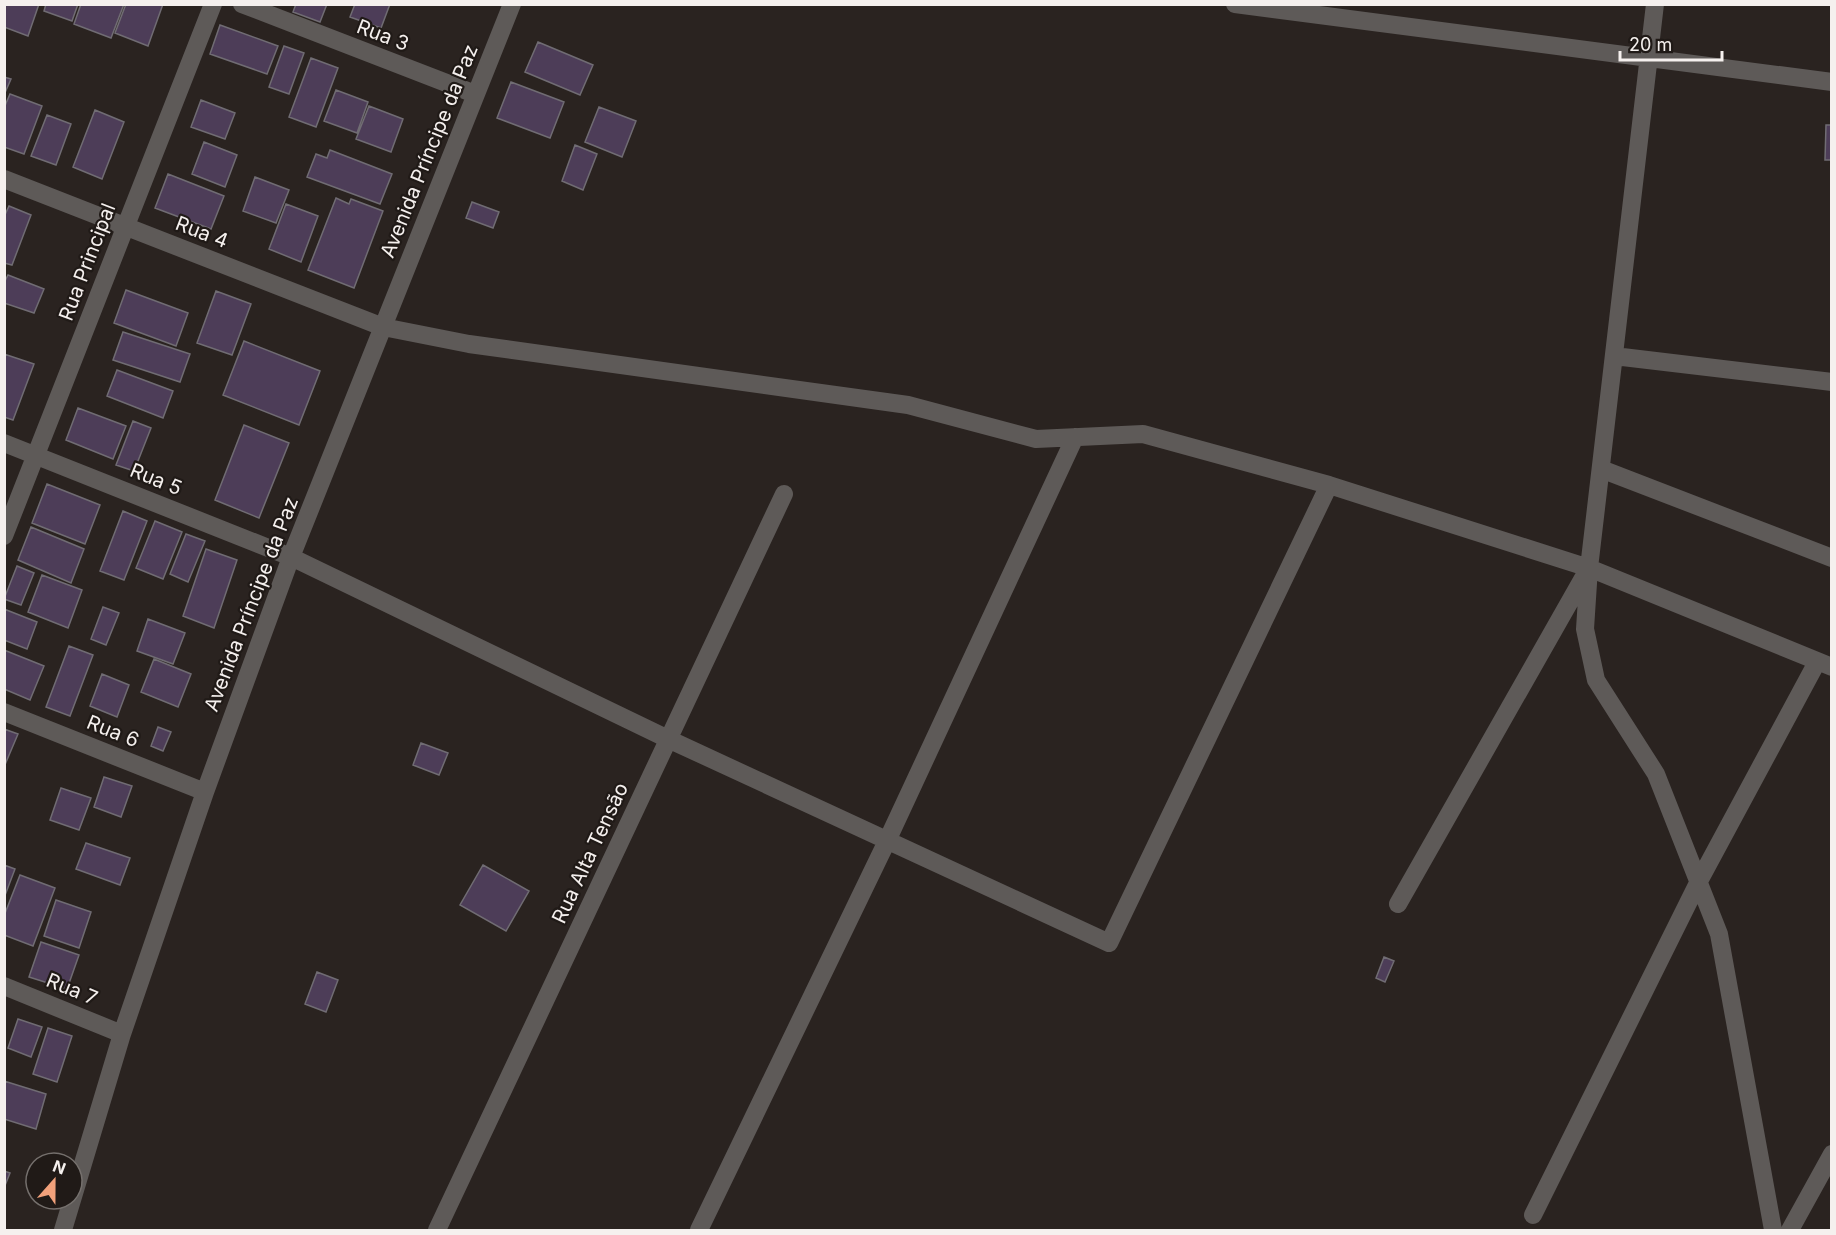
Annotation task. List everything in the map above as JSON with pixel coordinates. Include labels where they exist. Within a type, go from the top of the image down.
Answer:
[{"type":"street","name":"Rua Principal","points":[[4,536],[213,4]]},
{"type":"street","name":"Rua 3","points":[[242,4],[475,94]]},
{"type":"street","name":"Avenida Príncipe da Paz","points":[[63,1230],[122,1034],[205,792],[291,557],[512,4]]},
{"type":"street","points":[[1235,4],[1832,81]]},
{"type":"street","points":[[1655,4],[1589,568],[1585,629],[1596,680],[1656,774],[1719,934],[1773,1230]]},
{"type":"street","name":"Rua 4","points":[[4,179],[383,327],[469,344],[908,405],[1036,439],[1143,434],[1329,485],[1589,568],[1824,664]]},
{"type":"street","points":[[1614,356],[1832,382]]},
{"type":"street","points":[[699,1230],[887,840],[1075,437]]},
{"type":"street","name":"Rua 5","points":[[4,443],[291,557],[668,739],[1109,943],[1329,485]]},
{"type":"street","points":[[1601,469],[1832,558]]},
{"type":"street","name":"Rua Alta Tensão","points":[[437,1230],[784,494]]},
{"type":"street","points":[[1398,904],[1589,568]]},
{"type":"street","points":[[1533,1215],[1698,883],[1824,664]]},
{"type":"street","name":"Rua 6","points":[[4,712],[205,792]]},
{"type":"street","name":"Rua 7","points":[[4,986],[122,1034]]},
{"type":"street","points":[[1790,1230],[1832,1154]]},
{"type":"building","points":[[4,4],[39,4],[28,36],[4,27]]},
{"type":"building","points":[[46,4],[78,4],[72,21],[44,11]]},
{"type":"building","points":[[81,4],[124,4],[111,38],[74,24]]},
{"type":"building","points":[[126,4],[163,4],[148,46],[115,33]]},
{"type":"building","points":[[296,4],[327,4],[320,22],[293,12]]},
{"type":"building","points":[[355,4],[390,4],[381,28],[350,17]]},
{"type":"building","points":[[220,25],[278,46],[267,74],[210,54]]},
{"type":"building","points":[[538,42],[593,65],[580,95],[525,72]]},
{"type":"building","points":[[284,46],[304,53],[289,94],[269,87]]},
{"type":"building","points":[[311,58],[338,68],[316,127],[289,117]]},
{"type":"building","points":[[4,77],[11,79],[4,95]]},
{"type":"building","points":[[511,82],[564,102],[550,138],[497,118]]},
{"type":"building","points":[[336,90],[368,102],[357,133],[324,121]]},
{"type":"building","points":[[10,94],[42,106],[24,154],[4,147],[4,108]]},
{"type":"building","points":[[201,100],[235,113],[225,139],[191,127]]},
{"type":"building","points":[[369,106],[403,119],[391,152],[356,139]]},
{"type":"building","points":[[599,107],[636,121],[622,157],[585,142]]},
{"type":"building","points":[[95,110],[124,122],[102,179],[73,167]]},
{"type":"building","points":[[47,115],[71,124],[56,165],[31,156]]},
{"type":"building","points":[[1826,125],[1832,125],[1832,160],[1825,160]]},
{"type":"building","points":[[204,142],[237,155],[225,187],[192,174]]},
{"type":"building","points":[[575,145],[597,154],[583,190],[562,181]]},
{"type":"building","points":[[330,150],[392,174],[380,204],[307,177],[316,154],[327,158]]},
{"type":"building","points":[[168,174],[224,196],[211,229],[155,208]]},
{"type":"building","points":[[255,177],[289,190],[276,223],[243,211]]},
{"type":"building","points":[[336,198],[349,204],[351,199],[383,211],[354,288],[308,270]]},
{"type":"building","points":[[472,202],[499,212],[493,228],[466,218]]},
{"type":"building","points":[[286,204],[318,216],[301,262],[269,249]]},
{"type":"building","points":[[9,206],[31,215],[12,265],[4,263],[4,217]]},
{"type":"building","points":[[8,275],[44,289],[34,313],[4,303],[4,283]]},
{"type":"building","points":[[126,290],[188,313],[176,346],[114,323]]},
{"type":"building","points":[[216,291],[251,304],[232,355],[197,343]]},
{"type":"building","points":[[123,332],[190,354],[180,382],[113,360]]},
{"type":"building","points":[[244,341],[320,371],[299,425],[223,395]]},
{"type":"building","points":[[4,354],[34,364],[13,420],[4,417]]},
{"type":"building","points":[[117,370],[173,391],[163,418],[107,396]]},
{"type":"building","points":[[78,408],[126,426],[113,459],[66,440]]},
{"type":"building","points":[[133,421],[151,428],[134,471],[116,465]]},
{"type":"building","points":[[244,425],[289,443],[259,518],[215,500]]},
{"type":"building","points":[[47,484],[100,505],[85,544],[32,523]]},
{"type":"building","points":[[123,511],[147,521],[124,580],[100,571]]},
{"type":"building","points":[[155,521],[182,532],[163,579],[136,568]]},
{"type":"building","points":[[31,527],[84,549],[71,583],[18,560]]},
{"type":"building","points":[[186,534],[205,541],[188,582],[170,574]]},
{"type":"building","points":[[206,549],[237,560],[214,628],[183,616]]},
{"type":"building","points":[[17,566],[34,573],[21,605],[4,599]]},
{"type":"building","points":[[42,575],[82,590],[68,628],[28,612]]},
{"type":"building","points":[[103,607],[119,613],[106,645],[91,639]]},
{"type":"building","points":[[4,609],[37,622],[27,649],[4,640]]},
{"type":"building","points":[[148,619],[185,633],[173,664],[137,651]]},
{"type":"building","points":[[69,646],[93,655],[70,716],[46,707]]},
{"type":"building","points":[[4,650],[44,666],[30,700],[4,689]]},
{"type":"building","points":[[154,659],[191,674],[178,707],[141,692]]},
{"type":"building","points":[[102,674],[129,685],[117,717],[90,706]]},
{"type":"building","points":[[158,727],[171,732],[163,751],[151,746]]},
{"type":"building","points":[[4,729],[18,734],[4,767]]},
{"type":"building","points":[[421,743],[448,753],[439,775],[413,765]]},
{"type":"building","points":[[104,777],[132,786],[121,817],[94,807]]},
{"type":"building","points":[[61,788],[91,798],[79,830],[50,820]]},
{"type":"building","points":[[86,843],[130,858],[120,885],[76,869]]},
{"type":"building","points":[[4,865],[15,869],[4,898]]},
{"type":"building","points":[[483,865],[529,891],[506,931],[460,905]]},
{"type":"building","points":[[20,875],[55,888],[33,946],[4,935],[4,916]]},
{"type":"building","points":[[56,900],[91,912],[79,948],[44,936]]},
{"type":"building","points":[[41,942],[79,955],[67,989],[29,977]]},
{"type":"building","points":[[1384,957],[1394,961],[1385,982],[1376,978]]},
{"type":"building","points":[[317,972],[338,980],[326,1012],[305,1004]]},
{"type":"building","points":[[18,1019],[42,1027],[31,1057],[8,1048]]},
{"type":"building","points":[[48,1028],[72,1036],[57,1082],[33,1074]]},
{"type":"building","points":[[4,1081],[46,1094],[36,1129],[4,1119]]},
{"type":"building","points":[[4,1171],[10,1173],[4,1188]]}]
